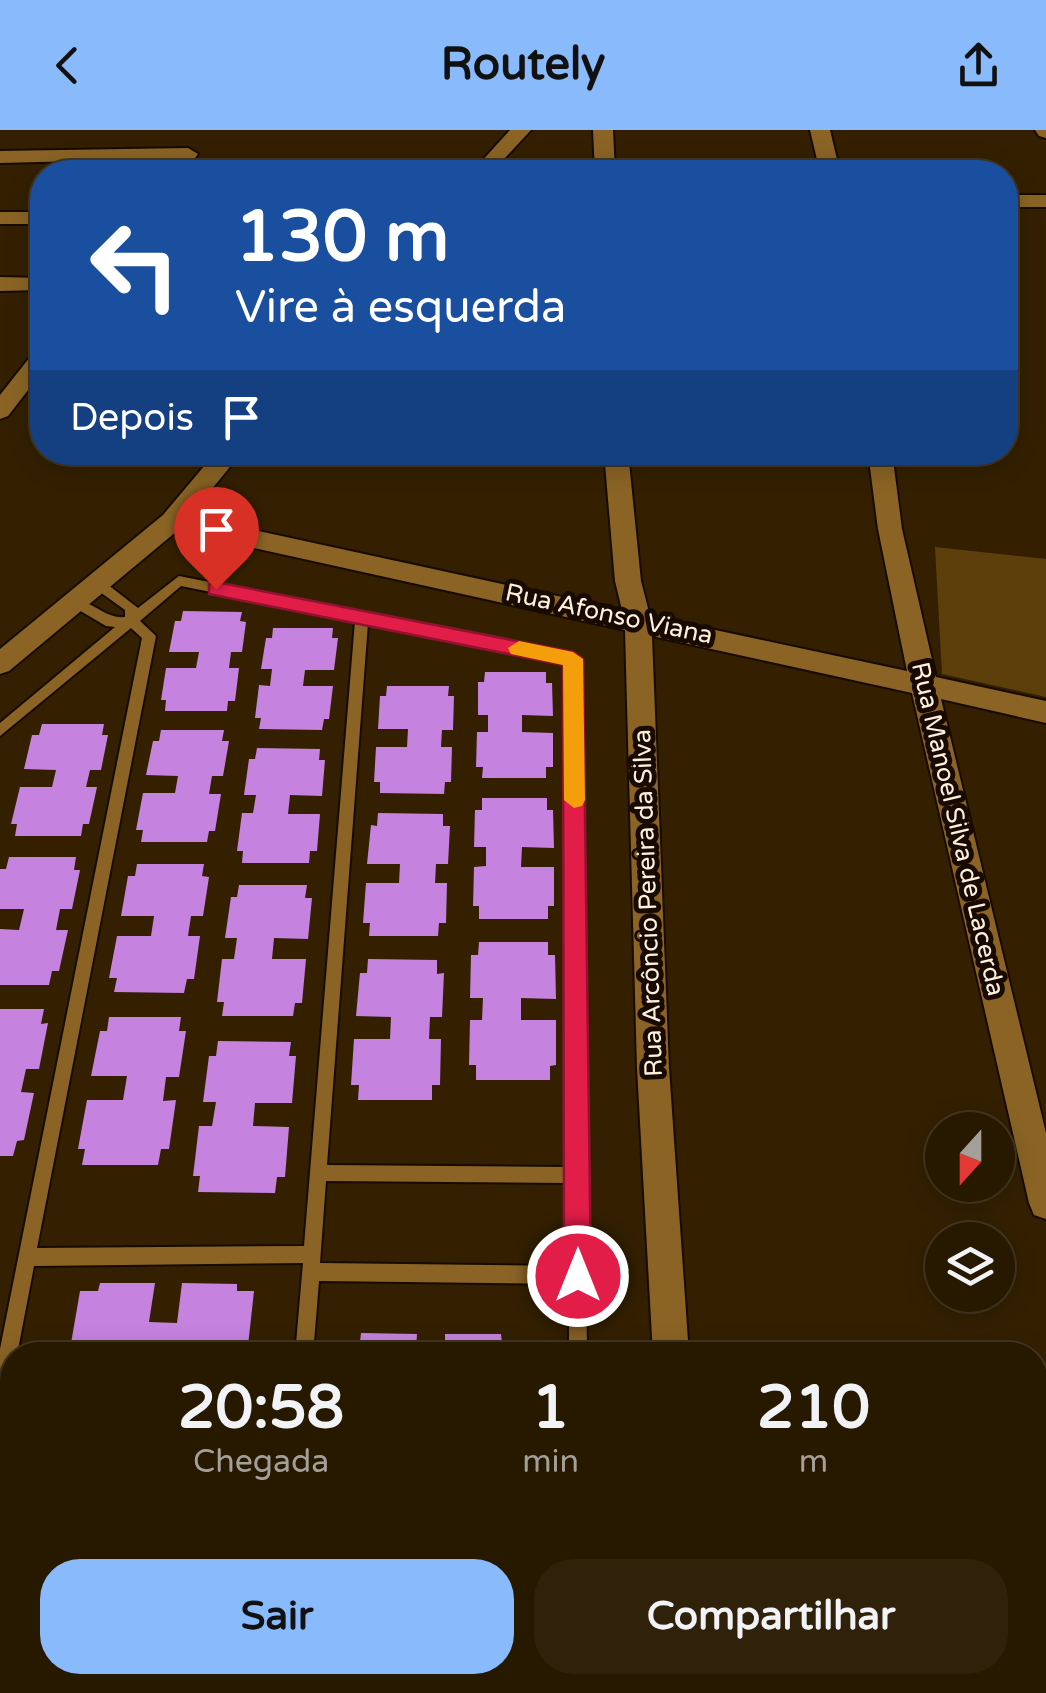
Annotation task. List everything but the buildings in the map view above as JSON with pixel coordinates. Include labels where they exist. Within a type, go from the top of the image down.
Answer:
[{"type":"street","points":[[493,160],[521,130]]},
{"type":"street","points":[[603,130],[604,160]]},
{"type":"street","points":[[820,130],[827,160]]},
{"type":"street","points":[[2,149],[192,148],[184,160]]},
{"type":"street","points":[[1018,200],[1046,201]]},
{"type":"street","points":[[0,218],[30,218]]},
{"type":"street","points":[[0,284],[30,284]]},
{"type":"street","points":[[0,411],[30,373]]},
{"type":"street","points":[[0,664],[172,521],[219,465]]},
{"type":"street","name":"Rua Arcôncio Pereira da Silva","points":[[617,465],[628,581],[638,620],[653,1068],[670,1342]]},
{"type":"street","name":"Rua Manoel Silva de Lacerda","points":[[882,465],[890,529],[924,686],[1046,1203]]},
{"type":"street","name":"Rua Afonso Viana","points":[[172,521],[1046,712]]},
{"type":"lane","points":[[0,731],[179,582],[573,659],[578,1342]]},
{"type":"lane","points":[[98,584],[132,608],[130,621]]},
{"type":"lane","points":[[10,1342],[149,636],[130,621],[111,624],[77,603]]},
{"type":"lane","points":[[305,1342],[362,618]]},
{"type":"lane","points":[[318,1173],[577,1175]]},
{"type":"lane","points":[[27,1257],[312,1263],[578,1276]]},
{"type":"shaded area","points":[[935,547],[1046,559],[1046,697],[942,674]]},
{"type":"slow traffic","points":[[519,648],[573,659],[574,800]]},
{"type":"route","points":[[216,589],[573,659],[578,1276]]}]
